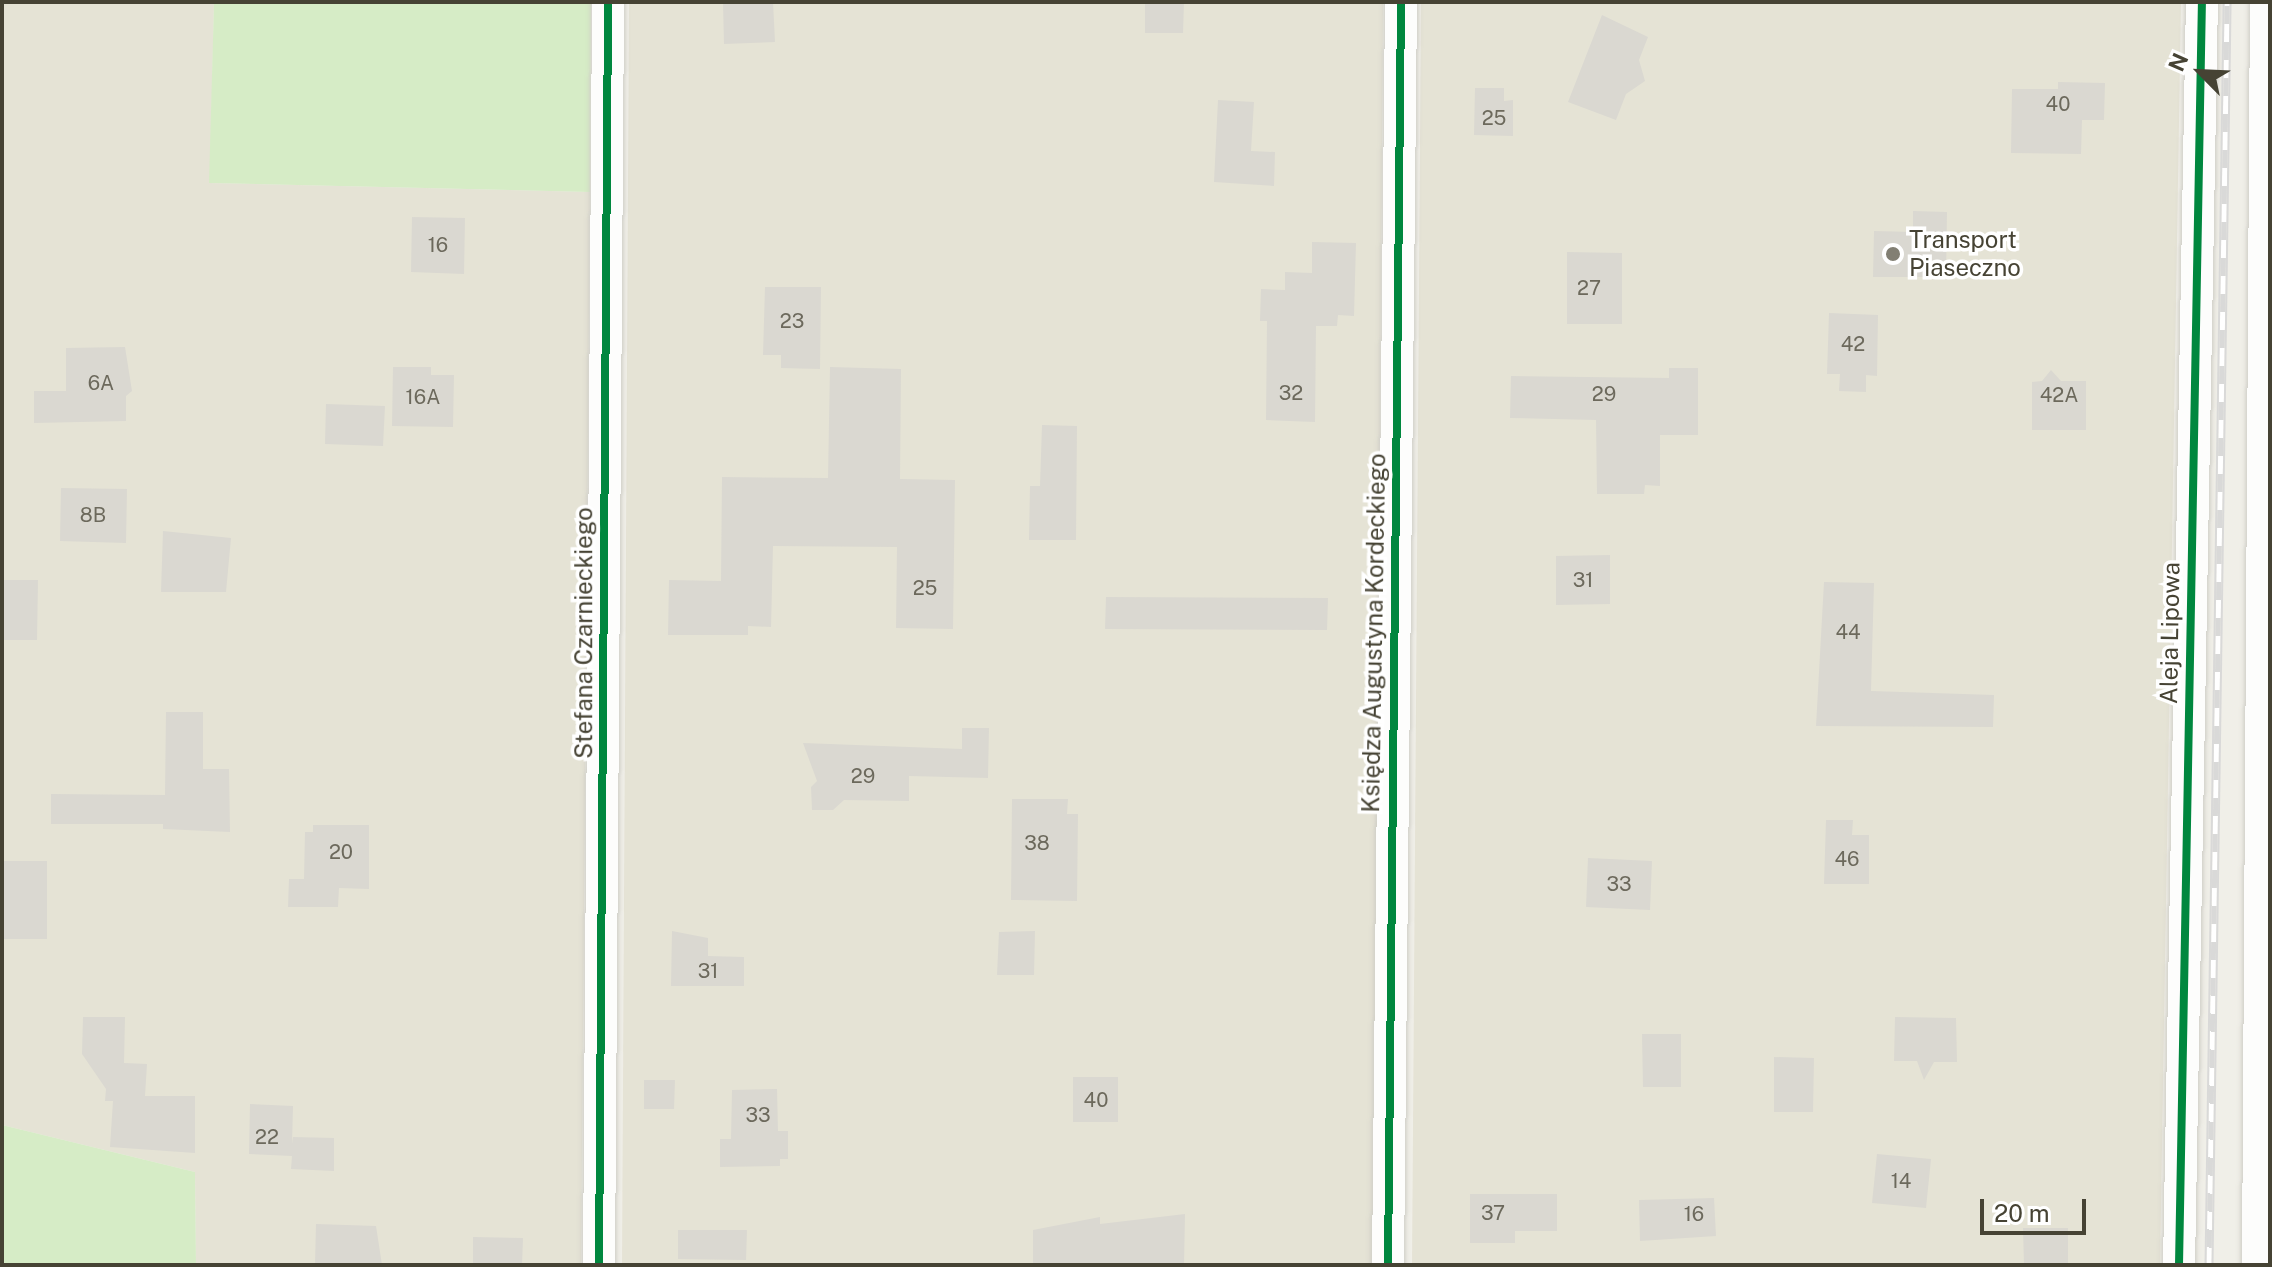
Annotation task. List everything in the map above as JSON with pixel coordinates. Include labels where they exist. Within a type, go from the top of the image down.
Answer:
[{"type":"street","name":"Stefana Czarnieckiego","points":[[599,1265],[608,2]]},
{"type":"street","name":"Księdza Augustyna Kordeckiego","points":[[1388,1265],[1401,2]]},
{"type":"street","name":"Aleja Lipowa","points":[[2179,1265],[2202,2]]},
{"type":"street","points":[[2258,1265],[2266,2]]},
{"type":"shaded area","points":[[2,2],[214,2],[210,183],[590,192],[581,1265],[196,1265],[195,1172],[2,1125]]},
{"type":"shaded area","points":[[629,2],[1383,2],[1374,1265],[622,1265]]},
{"type":"shaded area","points":[[1421,2],[2181,2],[2160,1265],[1412,1265]]},
{"type":"green space","points":[[214,2],[591,2],[590,192],[209,183]]},
{"type":"green space","points":[[2,1125],[195,1172],[196,1265],[2,1265]]},
{"type":"building","points":[[723,2],[773,2],[775,42],[724,44]]},
{"type":"building","points":[[1145,2],[1184,2],[1183,33],[1145,33]]},
{"type":"building","points":[[1602,15],[1648,37],[1639,60],[1645,81],[1626,94],[1616,120],[1568,102]]},
{"type":"building","points":[[2058,82],[2105,83],[2104,120],[2082,120],[2081,154],[2011,153],[2012,89],[2058,89]]},
{"type":"building","points":[[1475,88],[1504,88],[1504,101],[1513,100],[1513,136],[1474,135]]},
{"type":"building","points":[[1218,100],[1254,102],[1251,151],[1275,152],[1274,186],[1214,182]]},
{"type":"building","points":[[1913,211],[1947,212],[1946,277],[1873,277],[1874,231],[1913,232]]},
{"type":"building","points":[[412,217],[465,218],[464,274],[411,272]]},
{"type":"building","points":[[1312,242],[1356,243],[1354,316],[1338,315],[1337,326],[1316,326],[1315,422],[1266,420],[1267,321],[1260,321],[1261,289],[1285,290],[1285,272],[1312,273]]},
{"type":"building","points":[[1567,252],[1622,253],[1622,324],[1567,324]]},
{"type":"building","points":[[765,287],[821,287],[820,369],[781,368],[781,355],[763,355]]},
{"type":"building","points":[[1829,313],[1878,315],[1877,376],[1866,375],[1866,392],[1839,391],[1840,374],[1827,374]]},
{"type":"building","points":[[125,347],[132,391],[126,396],[126,421],[34,423],[34,391],[66,391],[66,348]]},
{"type":"building","points":[[393,367],[431,367],[431,375],[454,375],[453,427],[392,426]]},
{"type":"building","points":[[830,367],[901,369],[900,479],[955,480],[953,629],[896,628],[897,547],[773,546],[771,627],[748,626],[748,635],[668,635],[669,580],[721,581],[722,477],[828,478]]},
{"type":"building","points":[[1669,368],[1698,368],[1698,435],[1660,435],[1660,486],[1645,485],[1644,494],[1597,494],[1596,420],[1510,418],[1511,376],[1669,378]]},
{"type":"building","points":[[2051,370],[2061,381],[2086,381],[2086,430],[2032,430],[2032,382],[2042,381]]},
{"type":"building","points":[[326,404],[385,406],[383,446],[325,444]]},
{"type":"building","points":[[1042,425],[1077,426],[1076,540],[1029,540],[1030,486],[1040,486]]},
{"type":"building","points":[[61,488],[127,489],[126,543],[60,541]]},
{"type":"building","points":[[163,531],[231,538],[226,592],[161,592]]},
{"type":"building","points":[[1610,555],[1610,604],[1556,605],[1556,556]]},
{"type":"building","points":[[2,580],[38,580],[37,640],[2,640]]},
{"type":"building","points":[[1824,582],[1874,583],[1871,691],[1994,695],[1993,727],[1816,726]]},
{"type":"building","points":[[1106,597],[1328,598],[1327,630],[1105,629]]},
{"type":"building","points":[[166,712],[203,712],[203,769],[229,769],[230,832],[163,829],[163,824],[51,824],[51,794],[165,795]]},
{"type":"building","points":[[962,728],[989,728],[988,778],[909,776],[909,801],[844,800],[833,810],[812,810],[811,787],[817,781],[803,743],[962,749]]},
{"type":"building","points":[[1012,799],[1068,799],[1067,814],[1078,814],[1077,901],[1011,900]]},
{"type":"building","points":[[1826,820],[1853,820],[1852,835],[1869,835],[1869,884],[1824,884]]},
{"type":"building","points":[[313,825],[369,825],[369,889],[339,888],[338,907],[288,907],[289,879],[304,879],[305,832],[313,832]]},
{"type":"building","points":[[1588,858],[1652,861],[1650,910],[1586,907]]},
{"type":"building","points":[[3,861],[47,861],[47,939],[3,939]]},
{"type":"building","points":[[672,931],[708,938],[708,956],[744,957],[744,986],[671,986]]},
{"type":"building","points":[[1035,931],[1034,975],[997,975],[999,932]]},
{"type":"building","points":[[83,1017],[125,1017],[124,1063],[147,1064],[145,1096],[195,1096],[195,1153],[110,1147],[113,1101],[105,1101],[106,1089],[82,1054]]},
{"type":"building","points":[[1895,1017],[1956,1018],[1957,1062],[1934,1062],[1924,1080],[1917,1061],[1894,1061]]},
{"type":"building","points":[[1642,1034],[1681,1034],[1681,1087],[1643,1087]]},
{"type":"building","points":[[1774,1057],[1814,1058],[1813,1112],[1774,1112]]},
{"type":"building","points":[[1073,1077],[1118,1077],[1118,1122],[1073,1122]]},
{"type":"building","points":[[644,1080],[675,1080],[674,1109],[644,1109]]},
{"type":"building","points":[[777,1089],[778,1131],[788,1131],[788,1159],[780,1159],[780,1166],[720,1167],[720,1139],[731,1139],[732,1090]]},
{"type":"building","points":[[250,1104],[293,1106],[292,1144],[293,1137],[334,1138],[334,1171],[291,1169],[292,1156],[249,1154]]},
{"type":"building","points":[[1877,1154],[1931,1159],[1926,1208],[1872,1203]]},
{"type":"building","points":[[1470,1194],[1557,1194],[1557,1231],[1515,1231],[1515,1243],[1470,1243]]},
{"type":"building","points":[[1714,1198],[1716,1236],[1640,1241],[1639,1200]]},
{"type":"building","points":[[1185,1214],[1184,1265],[1033,1265],[1033,1230],[1100,1217],[1100,1224]]},
{"type":"building","points":[[316,1224],[376,1226],[382,1265],[315,1265]]},
{"type":"building","points":[[2023,1228],[2068,1228],[2068,1265],[2024,1265]]},
{"type":"building","points":[[678,1230],[747,1230],[746,1260],[678,1259]]},
{"type":"building","points":[[473,1237],[523,1238],[522,1265],[473,1265]]},
{"type":"railway","points":[[2209,1265],[2227,2]]},
{"type":"cycle path","points":[[599,1265],[608,2]]},
{"type":"cycle path","points":[[1388,1265],[1401,2]]},
{"type":"cycle path","points":[[2179,1265],[2202,2]]},
{"type":"place","name":"Transport Piaseczno","points":[[1893,254]]}]
